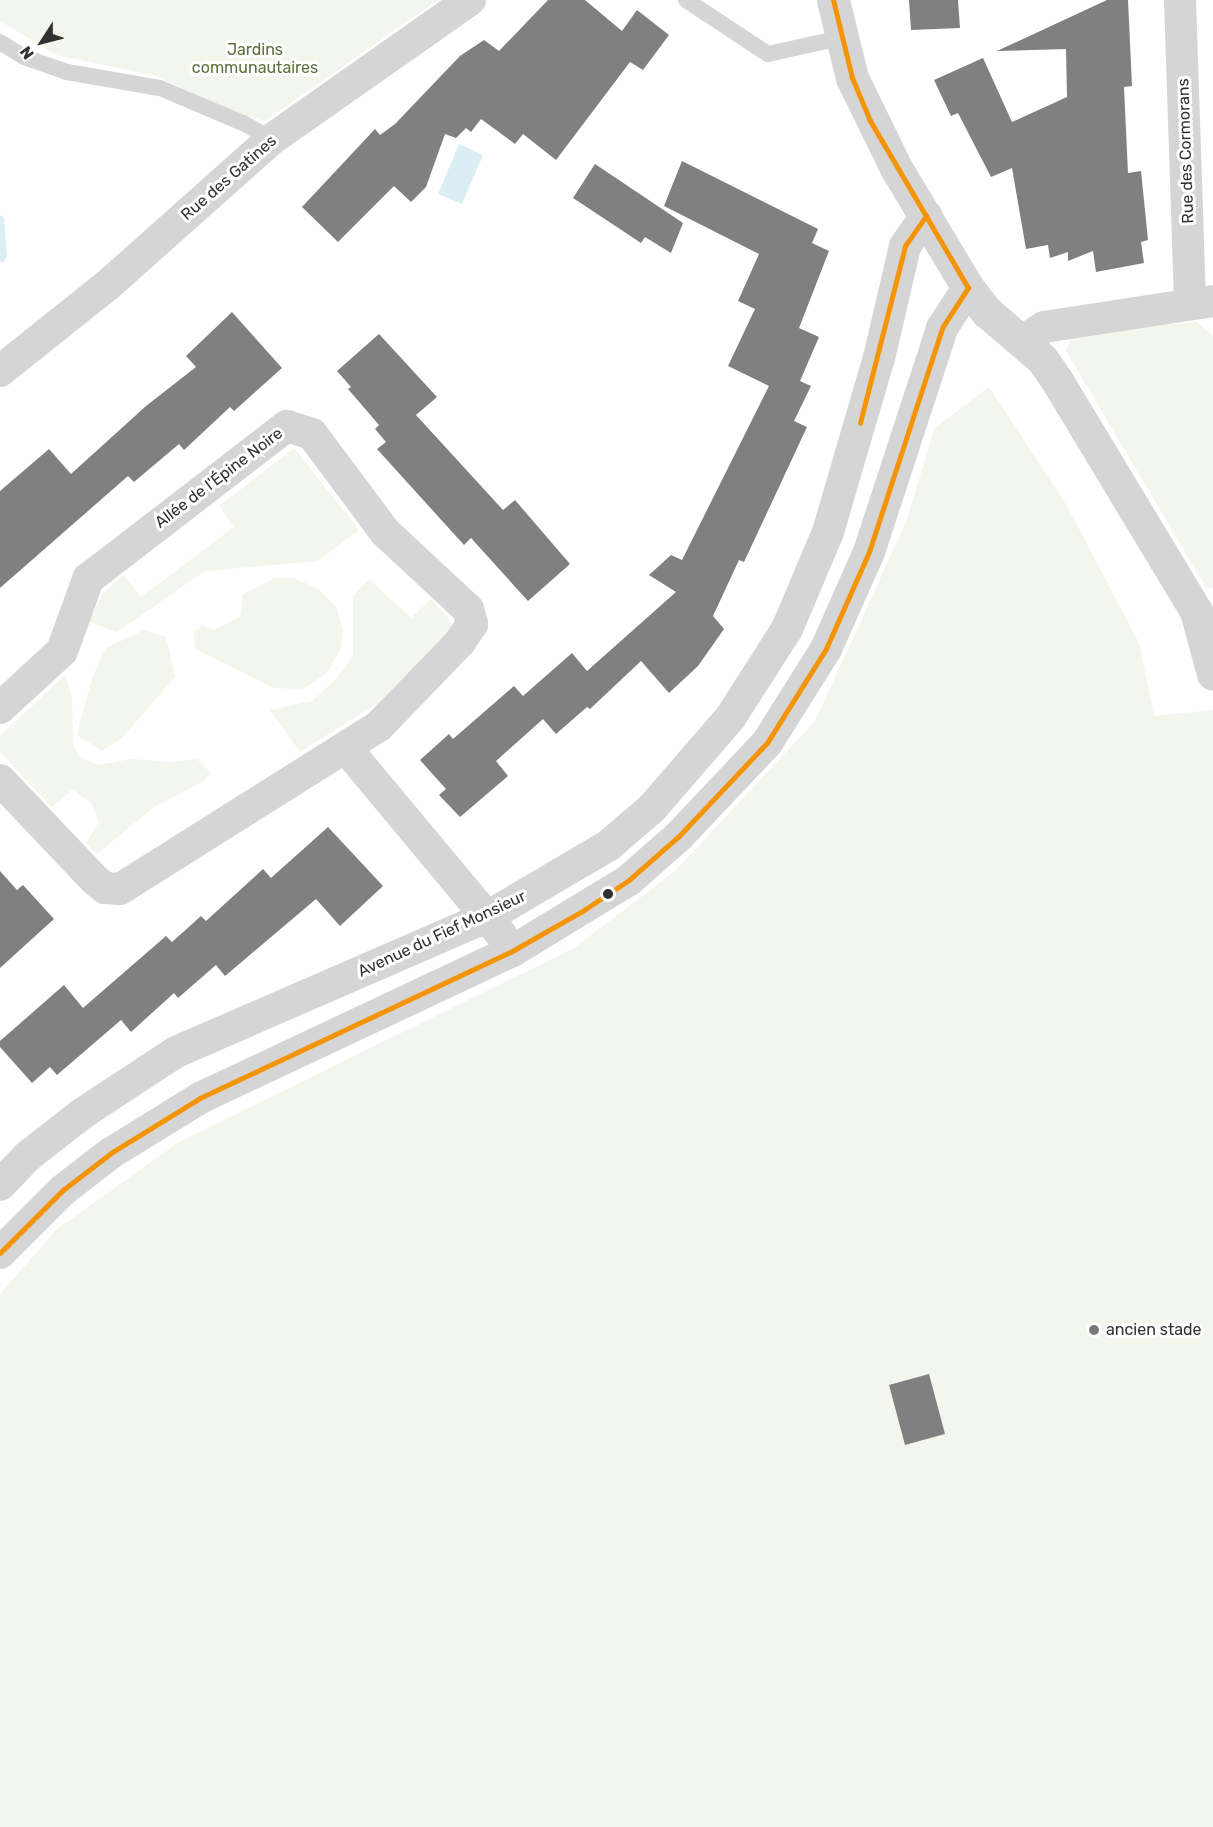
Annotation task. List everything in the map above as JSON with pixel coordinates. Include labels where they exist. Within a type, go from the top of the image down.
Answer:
[{"type":"street","name":"Rue des Gatines","points":[[0,371],[109,284],[272,139],[470,0]]},
{"type":"street","points":[[833,0],[840,38],[870,121],[968,288],[987,312],[1023,341],[1056,379],[1197,611],[1213,674]]},
{"type":"street","name":"Rue des Cormorans","points":[[1180,0],[1202,301]]},
{"type":"street","name":"Avenue du Fief Monsieur","points":[[0,1185],[28,1156],[83,1113],[176,1052],[487,916],[609,845],[652,808],[730,718],[787,629],[828,532],[879,358],[905,246],[926,216]]},
{"type":"street","points":[[0,1253],[63,1190],[95,1165],[200,1098],[514,950],[629,880],[678,837],[767,742],[831,638],[869,552],[942,328],[968,288]]},
{"type":"street","points":[[1023,341],[1044,327],[1202,301]]},
{"type":"street","name":"Allée de l'Épine Noire","points":[[0,708],[62,651],[88,579],[287,426],[312,434],[385,532],[468,609],[472,624],[460,642],[379,726],[120,889],[105,888],[95,880],[0,780]]},
{"type":"street","points":[[345,748],[514,950]]},
{"type":"lane","points":[[686,0],[755,49],[768,54],[840,38]]},
{"type":"lane","points":[[0,42],[24,57],[67,72],[160,88],[272,139]]},
{"type":"green space","name":"Jardins communautaires","points":[[0,0],[438,0],[265,121],[236,114],[156,76],[56,55],[0,21]]},
{"type":"green space","points":[[1197,322],[1213,336],[1213,587],[1207,589],[1066,351],[1071,338],[1087,332]]},
{"type":"green space","points":[[989,387],[1067,506],[1139,643],[1154,716],[1213,710],[1213,1827],[0,1827],[0,1294],[56,1230],[179,1142],[574,948],[675,871],[815,721],[907,520],[934,429]]},
{"type":"green space","points":[[294,448],[359,530],[318,561],[205,571],[117,632],[89,622],[102,594],[124,575],[141,597],[234,527],[219,506]]},
{"type":"green space","points":[[275,578],[293,578],[317,588],[336,607],[343,631],[340,650],[327,673],[303,689],[274,688],[195,649],[194,632],[202,625],[214,630],[240,617],[243,594]]},
{"type":"green space","points":[[369,579],[411,618],[431,599],[450,620],[451,627],[378,703],[300,752],[270,710],[312,701],[336,679],[353,656],[353,596]]},
{"type":"green space","points":[[144,630],[166,637],[175,677],[121,739],[102,751],[77,735],[92,678],[106,648]]},
{"type":"green space","points":[[65,675],[72,697],[73,744],[79,756],[98,765],[131,759],[172,762],[197,759],[211,773],[204,781],[154,807],[97,854],[86,843],[99,822],[92,804],[73,789],[52,807],[0,752],[0,736]]},
{"type":"shaded area","points":[[459,144],[483,155],[462,204],[438,194]]},
{"type":"shaded area","points":[[0,215],[4,218],[7,256],[4,262],[0,262]]},
{"type":"building","points":[[548,0],[585,0],[622,31],[637,10],[669,35],[643,70],[630,62],[556,160],[523,134],[515,144],[481,119],[471,132],[466,128],[456,138],[445,134],[426,187],[411,202],[394,186],[338,242],[302,207],[375,129],[380,135],[395,124],[460,56],[484,40],[499,51]]},
{"type":"building","points":[[909,0],[958,0],[960,28],[911,30]]},
{"type":"building","points":[[1107,0],[1128,0],[1132,86],[1124,87],[1128,173],[1141,171],[1148,240],[1141,242],[1144,263],[1096,272],[1093,251],[1068,261],[1068,252],[1050,258],[1048,245],[1026,249],[1012,168],[991,177],[958,113],[951,116],[934,80],[983,58],[1012,122],[1067,97],[1066,49],[997,51]]},
{"type":"building","points":[[682,161],[818,229],[812,243],[829,251],[799,328],[819,337],[800,381],[811,386],[794,421],[807,427],[744,562],[739,560],[713,616],[724,629],[698,666],[669,693],[641,661],[590,709],[587,707],[556,734],[543,719],[496,761],[508,776],[460,817],[439,795],[446,789],[420,760],[449,734],[453,739],[514,686],[523,696],[572,653],[587,671],[676,592],[649,575],[671,555],[682,560],[769,386],[728,366],[755,309],[738,301],[759,254],[664,206]]},
{"type":"building","points":[[595,164],[683,223],[671,253],[645,237],[641,243],[573,198]]},
{"type":"building","points":[[232,312],[282,368],[234,411],[230,407],[184,450],[179,444],[134,482],[128,476],[0,588],[0,491],[49,449],[71,474],[146,406],[196,367],[186,356]]},
{"type":"building","points":[[379,334],[437,397],[416,415],[503,510],[515,500],[570,564],[528,601],[471,538],[464,545],[377,449],[386,442],[375,429],[379,425],[348,389],[351,387],[337,371]]},
{"type":"building","points":[[328,827],[383,886],[340,926],[316,899],[225,976],[216,965],[178,998],[174,993],[131,1032],[121,1020],[57,1075],[50,1067],[32,1083],[0,1047],[0,1041],[64,985],[83,1008],[166,936],[172,942],[201,916],[206,921],[263,869],[271,878]]},
{"type":"building","points":[[0,871],[17,890],[23,885],[54,919],[0,968]]},
{"type":"building","points":[[929,1374],[945,1434],[905,1445],[889,1385]]},
{"type":"transit line","points":[[0,1253],[63,1190],[111,1153],[200,1098],[514,950],[584,910],[629,880],[678,837],[767,743],[826,649],[869,552],[942,328],[968,288],[870,121],[852,78],[833,0]]},
{"type":"transit line","points":[[860,423],[905,246],[926,216]]},
{"type":"place","name":"ancien stade","points":[[1094,1330]]}]
